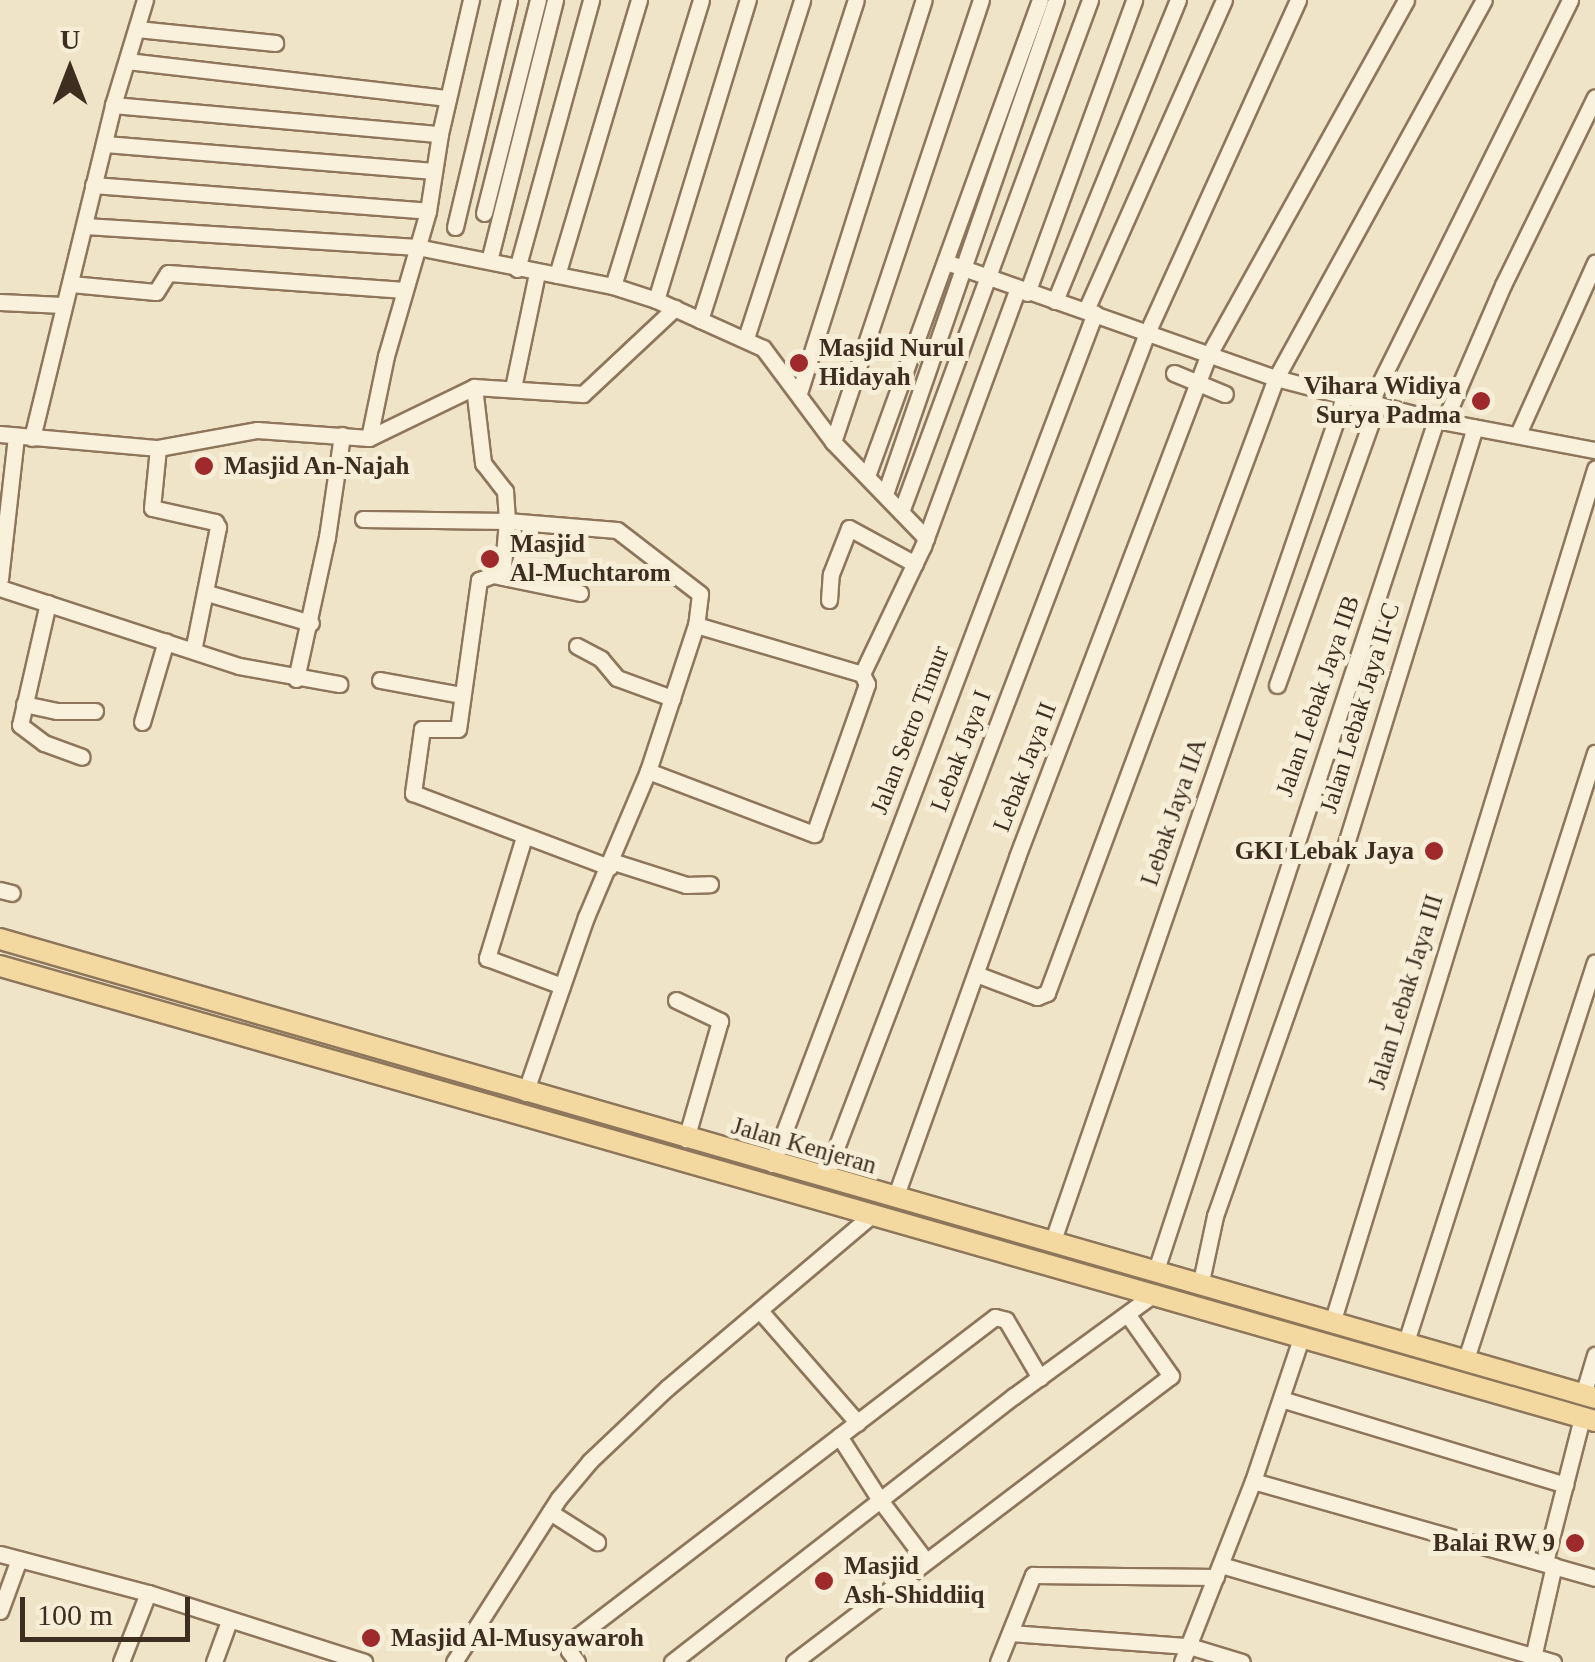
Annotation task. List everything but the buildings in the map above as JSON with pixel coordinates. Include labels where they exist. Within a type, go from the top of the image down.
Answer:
[{"type":"main road","name":"Jalan Kenjeran","points":[[0,939],[872,1215],[1155,1283],[1200,1286],[1465,1362],[1492,1380]]},
{"type":"main road","name":"Jalan Kenjeran","points":[[0,966],[403,1068]]},
{"type":"main road","name":"Jalan Kenjeran","points":[[439,1079],[524,1093],[1052,1243],[1302,1335],[1492,1380],[1589,1419]]},
{"type":"main road","name":"Jalan Kenjeran","points":[[1519,1388],[1589,1396]]},
{"type":"street","points":[[0,579],[16,436],[71,284],[113,105],[145,0]]},
{"type":"street","points":[[377,436],[404,290],[428,211],[440,134],[471,0]]},
{"type":"street","points":[[456,227],[508,0]]},
{"type":"street","points":[[484,213],[538,0]]},
{"type":"street","points":[[490,261],[555,0]]},
{"type":"street","points":[[517,269],[592,0]]},
{"type":"street","points":[[557,275],[639,0]]},
{"type":"street","points":[[614,286],[701,0]]},
{"type":"street","points":[[656,300],[748,0]]},
{"type":"street","points":[[700,320],[802,0]]},
{"type":"street","points":[[746,338],[856,0]]},
{"type":"street","points":[[799,393],[924,0]]},
{"type":"street","points":[[832,442],[981,0]]},
{"type":"street","points":[[867,476],[1040,0]]},
{"type":"street","points":[[884,494],[1056,0]]},
{"type":"street","points":[[901,512],[1090,0]]},
{"type":"street","points":[[862,674],[926,538],[1134,0]]},
{"type":"street","points":[[1056,301],[1178,0]]},
{"type":"street","name":"Jalan Setro Timur","points":[[772,1164],[1090,312],[1224,0]]},
{"type":"street","name":"Lebak Jaya I","points":[[825,1177],[1145,338],[1298,0]]},
{"type":"street","name":"Lebak Jaya II","points":[[895,1198],[1208,356],[1406,0]]},
{"type":"street","points":[[976,974],[1037,997],[1047,993],[1276,378],[1484,0]]},
{"type":"street","points":[[1277,684],[1374,405],[1570,0]]},
{"type":"street","points":[[137,29],[275,43]]},
{"type":"street","points":[[127,61],[448,98]]},
{"type":"street","name":"Jalan Lebak Jaya IIB","points":[[1155,1283],[1440,421],[1595,98]]},
{"type":"street","points":[[113,105],[440,134]]},
{"type":"street","points":[[104,144],[434,171]]},
{"type":"street","points":[[93,185],[428,211]]},
{"type":"street","points":[[85,226],[416,247],[614,286],[656,300],[766,350],[832,442],[926,538]]},
{"type":"street","points":[[946,262],[1022,292],[1090,312],[1145,338],[1344,398],[1440,421],[1595,450]]},
{"type":"street","points":[[1518,434],[1595,263]]},
{"type":"street","points":[[513,388],[537,273]]},
{"type":"street","points":[[71,284],[156,292],[168,274],[404,290]]},
{"type":"street","points":[[0,302],[63,306]]},
{"type":"street","points":[[16,436],[158,448],[257,430],[377,436],[474,387],[586,393],[675,308]]},
{"type":"street","points":[[1174,373],[1224,394]]},
{"type":"street","points":[[474,387],[483,463],[505,492],[502,577]]},
{"type":"street","name":"Lebak Jaya IIA","points":[[1052,1243],[1344,398]]},
{"type":"street","name":"Jalan Lebak Jaya II-C","points":[[1200,1286],[1215,1216],[1341,860],[1474,428]]},
{"type":"street","points":[[296,680],[310,623],[342,435]]},
{"type":"street","points":[[158,448],[152,508],[217,525],[208,593],[193,651]]},
{"type":"street","name":"Jalan Lebak Jaya III","points":[[1332,1323],[1595,469]]},
{"type":"street","points":[[363,519],[586,525],[624,533],[699,591],[696,625],[648,771],[524,1093]]},
{"type":"street","points":[[829,600],[831,574],[850,528],[915,564]]},
{"type":"street","points":[[580,593],[489,576],[475,586],[457,731],[422,729],[413,795],[456,806],[524,837],[610,864],[686,885],[710,884]]},
{"type":"street","points":[[0,588],[193,651],[296,680],[339,684]]},
{"type":"street","points":[[208,593],[310,623]]},
{"type":"street","points":[[48,604],[22,728],[44,743],[82,757]]},
{"type":"street","points":[[648,771],[814,834],[867,684],[862,674],[696,625]]},
{"type":"street","points":[[142,722],[166,641]]},
{"type":"street","points":[[577,646],[601,659],[616,678],[672,698]]},
{"type":"street","points":[[380,680],[461,695]]},
{"type":"street","points":[[24,704],[57,711],[95,711]]},
{"type":"street","points":[[1405,1345],[1595,753]]},
{"type":"street","points":[[761,814],[767,798]]},
{"type":"street","points":[[524,837],[487,958],[562,986]]},
{"type":"street","points":[[1465,1362],[1595,962]]},
{"type":"street","points":[[676,1000],[720,1021],[686,1140]]},
{"type":"street","points":[[454,1662],[550,1512],[590,1461],[667,1388],[872,1215]]},
{"type":"street","points":[[672,1662],[1040,1378],[1128,1315],[1155,1283]]},
{"type":"street","points":[[761,1312],[858,1423]]},
{"type":"street","points":[[794,1662],[1171,1376],[1128,1315]]},
{"type":"street","points":[[577,1662],[570,1652],[570,1642],[995,1317],[1006,1320],[1040,1378]]},
{"type":"street","points":[[1182,1662],[1253,1481],[1302,1335]]},
{"type":"street","points":[[1589,1396],[1595,1355]]},
{"type":"street","points":[[1280,1399],[1565,1485]]},
{"type":"street","points":[[1533,1659],[1565,1485],[1589,1419]]},
{"type":"street","points":[[839,1436],[926,1561]]},
{"type":"street","points":[[1253,1481],[1595,1578]]},
{"type":"street","points":[[550,1512],[597,1542]]},
{"type":"street","points":[[0,1554],[148,1593],[364,1662]]},
{"type":"street","points":[[0,1611],[20,1560]]},
{"type":"street","points":[[998,1662],[1029,1578],[1037,1574],[1218,1571],[1553,1662]]},
{"type":"street","points":[[121,1662],[148,1593]]},
{"type":"street","points":[[214,1662],[229,1620]]},
{"type":"street","points":[[1010,1633],[1189,1646],[1242,1662]]},
{"type":"place","name":"Masjid Nurul Hidayah","points":[[799,363]]},
{"type":"place","name":"Vihara Widiya Surya Padma","points":[[1481,401]]},
{"type":"place","name":"Masjid An-Najah","points":[[204,466]]},
{"type":"place","name":"Masjid Al-Muchtarom","points":[[490,559]]},
{"type":"place","name":"GKI Lebak Jaya","points":[[1434,851]]},
{"type":"place","name":"Balai RW 9","points":[[1575,1543]]},
{"type":"place","name":"Masjid Ash-Shiddiiq","points":[[824,1581]]},
{"type":"place","name":"Masjid Al-Musyawaroh","points":[[371,1638]]}]
